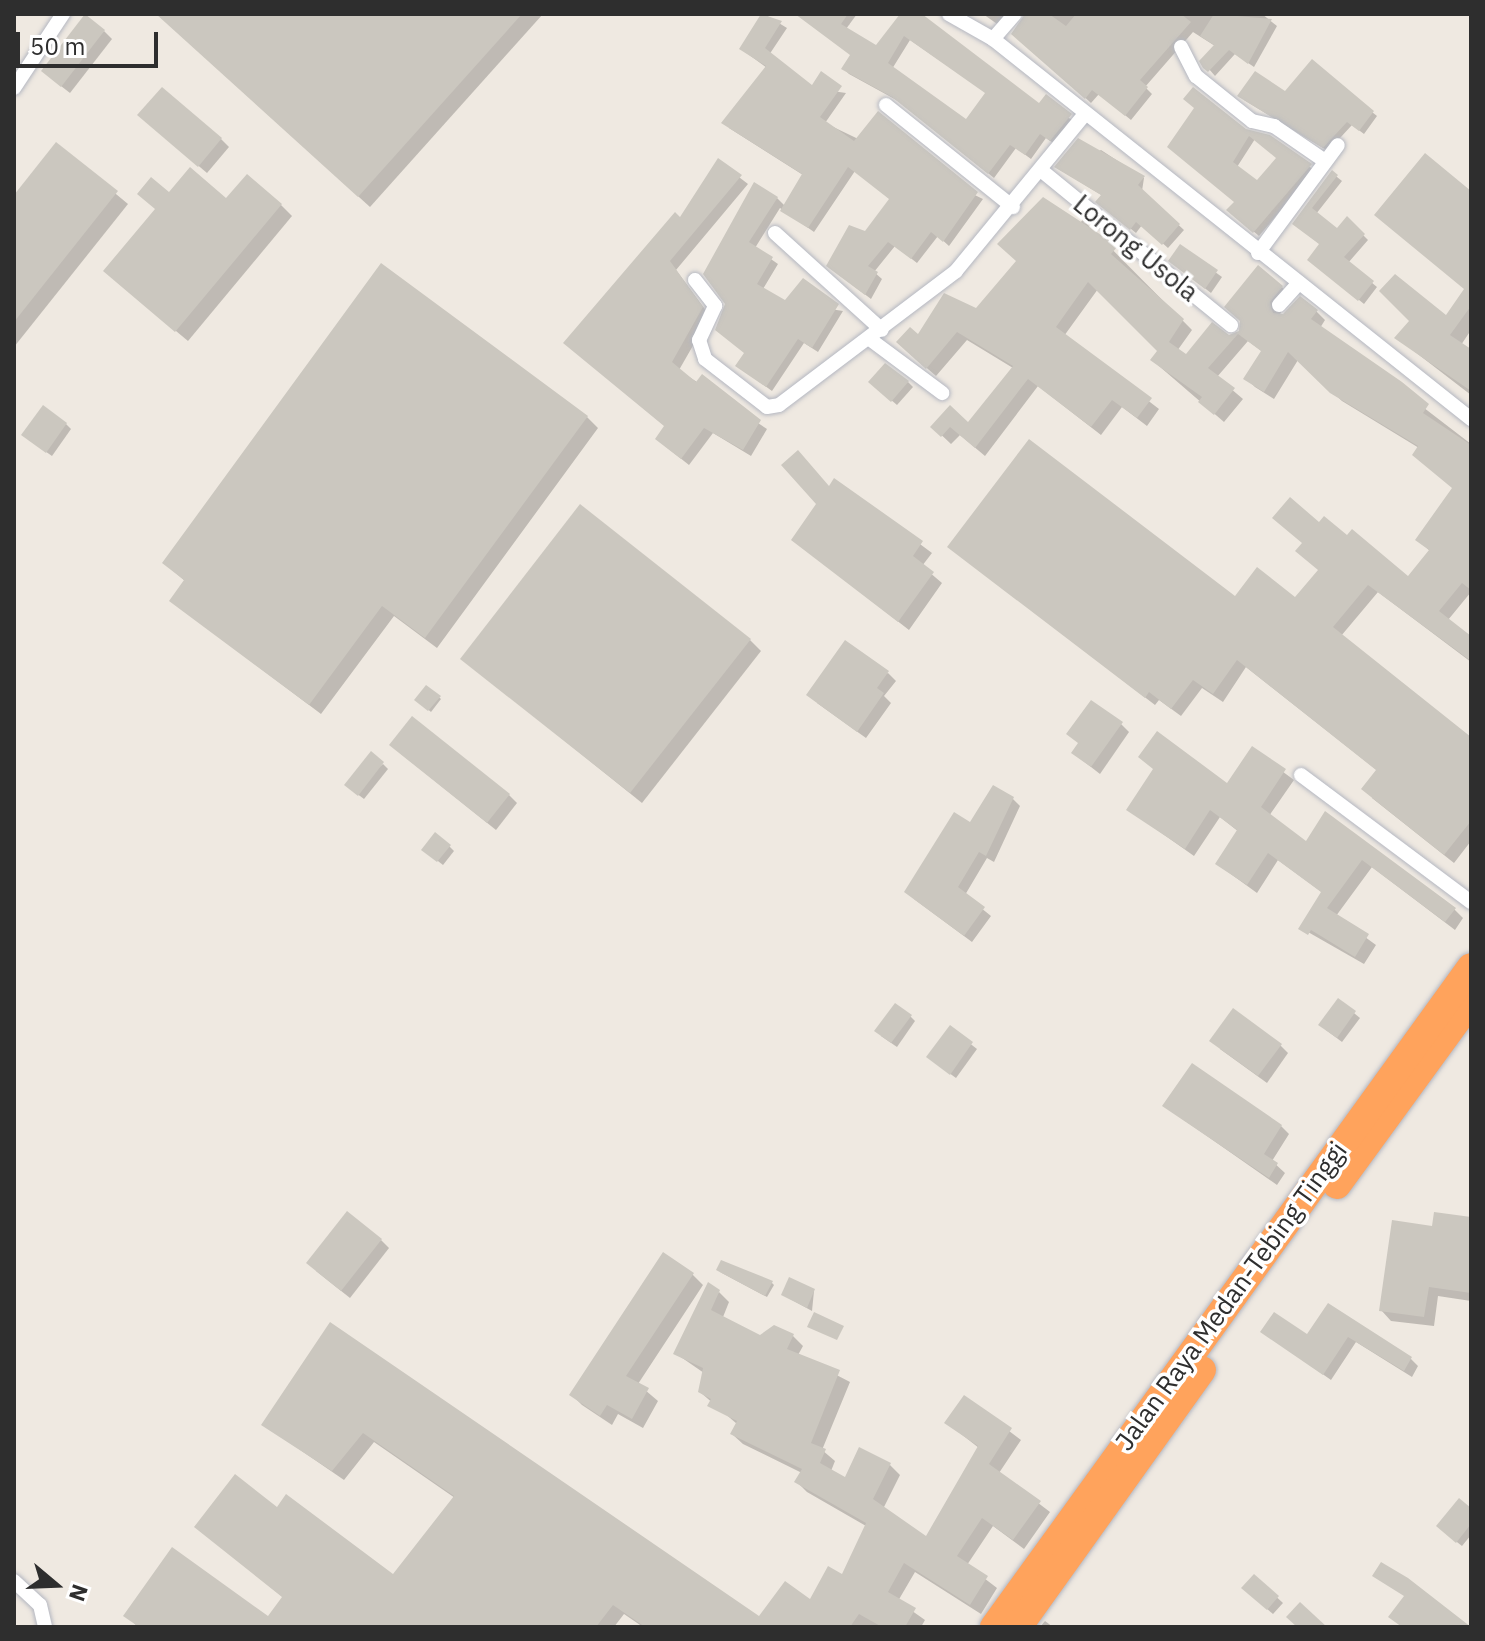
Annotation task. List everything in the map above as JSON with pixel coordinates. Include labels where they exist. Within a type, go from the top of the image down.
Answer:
[{"type":"highway","name":"Jalan Raya Medan-Tebing Tinggi","points":[[994,1627],[1471,967]]},
{"type":"highway","name":"Jalan Raya Medan-Tebing Tinggi","points":[[1018,1627],[1471,1001]]},
{"type":"street","points":[[14,88],[63,14]]},
{"type":"street","points":[[949,14],[993,39],[1084,115],[1471,419]]},
{"type":"street","points":[[993,39],[1015,14]]},
{"type":"street","points":[[1181,47],[1194,60],[1196,76],[1241,112],[1325,161]]},
{"type":"street","points":[[886,105],[1013,207]]},
{"type":"street","points":[[695,280],[715,306],[701,328],[702,355],[767,407],[877,335],[956,271],[1013,207],[1084,115]]},
{"type":"street","points":[[1258,253],[1338,145]]},
{"type":"street","name":"Lorong Usola","points":[[1042,171],[1231,325]]},
{"type":"street","points":[[775,233],[877,335],[942,393]]},
{"type":"street","points":[[1279,305],[1299,283]]},
{"type":"street","points":[[1301,775],[1471,902]]},
{"type":"street","points":[[14,1581],[40,1605],[45,1627]]},
{"type":"building","points":[[85,14],[105,30],[61,87],[41,71]]},
{"type":"building","points":[[156,14],[522,14],[358,197]]},
{"type":"building","points":[[761,14],[782,21],[765,48],[812,85],[821,71],[842,86],[820,117],[854,141],[878,111],[978,192],[943,242],[931,232],[911,259],[888,242],[868,266],[878,272],[865,295],[826,266],[849,225],[865,231],[889,199],[848,167],[808,228],[780,211],[802,174],[721,123],[766,66],[739,49]]},
{"type":"building","points":[[795,14],[848,14],[841,24],[876,45],[900,14],[922,14],[1039,103],[1046,94],[1072,114],[1050,141],[1040,134],[1025,155],[1010,145],[988,174],[892,97],[841,69],[850,55]],"holes":[[[904,36],[985,93],[966,119],[888,63]]]},
{"type":"building","points":[[1025,14],[1049,14],[1066,26],[1076,14],[1181,14],[1191,22],[1140,80],[1148,87],[1125,116],[1092,90],[1085,99],[1011,34]]},
{"type":"building","points":[[1214,14],[1272,19],[1248,64],[1229,50],[1208,72],[1203,68],[1199,61],[1214,45],[1200,36]]},
{"type":"building","points":[[1312,59],[1374,111],[1359,131],[1347,122],[1323,148],[1237,96],[1255,71],[1285,91]]},
{"type":"building","points":[[162,87],[222,138],[198,167],[137,115]]},
{"type":"building","points":[[1193,87],[1246,129],[1270,135],[1312,164],[1253,233],[1226,210],[1234,202],[1167,147],[1194,108],[1183,99]],"holes":[[[1249,136],[1276,158],[1257,180],[1233,162]]]},
{"type":"building","points":[[1078,138],[1145,176],[1138,185],[1180,224],[1162,245],[1136,222],[1130,230],[1095,202],[1101,195],[1054,167]]},
{"type":"building","points":[[56,142],[118,191],[14,322],[14,195]]},
{"type":"building","points":[[1425,153],[1471,191],[1471,306],[1450,335],[1471,349],[1471,391],[1394,338],[1409,321],[1379,291],[1395,274],[1446,315],[1464,289],[1374,215]]},
{"type":"building","points":[[718,158],[742,175],[670,261],[703,307],[672,362],[696,382],[702,374],[761,420],[743,450],[704,428],[681,459],[655,439],[664,426],[563,343],[675,212],[680,217]]},
{"type":"building","points":[[190,167],[226,198],[247,174],[282,204],[175,332],[103,271],[155,209],[137,194],[151,177],[169,192]]},
{"type":"building","points":[[1332,170],[1338,175],[1312,208],[1337,228],[1347,216],[1365,234],[1344,257],[1374,281],[1358,301],[1307,260],[1319,244],[1292,224]]},
{"type":"building","points":[[754,182],[778,197],[749,242],[773,257],[757,284],[785,300],[803,278],[839,304],[812,348],[798,339],[766,387],[735,366],[744,353],[715,330],[725,304],[703,274]]},
{"type":"building","points":[[1043,197],[1118,246],[1111,254],[1184,319],[1169,342],[1186,354],[1212,322],[1229,335],[1239,331],[1240,321],[1224,307],[1258,265],[1283,286],[1270,302],[1273,313],[1283,314],[1300,296],[1318,310],[1311,319],[1402,382],[1429,404],[1423,413],[1471,445],[1471,590],[1462,583],[1439,611],[1471,636],[1471,661],[1368,585],[1333,627],[1471,737],[1471,821],[1444,855],[1361,789],[1376,770],[1237,660],[1213,694],[1193,680],[1171,709],[1149,692],[1145,698],[947,547],[1029,439],[1235,596],[1257,567],[1295,597],[1318,570],[1295,551],[1302,543],[1272,518],[1290,497],[1319,522],[1324,516],[1347,535],[1352,529],[1408,576],[1429,550],[1415,540],[1452,488],[1412,455],[1418,446],[1330,393],[1288,352],[1264,392],[1243,379],[1261,351],[1238,334],[1208,368],[1235,388],[1214,415],[1198,402],[1202,397],[1150,360],[1157,351],[1088,282],[1056,327],[1152,398],[1137,418],[1112,400],[1091,427],[1028,379],[975,448],[950,427],[941,437],[930,427],[950,405],[968,422],[1013,366],[957,332],[926,369],[896,342],[910,327],[918,334],[944,293],[976,308],[1016,261],[997,244]]},
{"type":"building","points":[[1180,244],[1218,270],[1205,289],[1168,261]]},
{"type":"building","points":[[381,263],[588,416],[425,638],[382,606],[309,705],[169,601],[184,580],[162,563]]},
{"type":"building","points":[[885,363],[909,381],[891,402],[868,382]]},
{"type":"building","points":[[43,405],[67,423],[46,453],[21,435]]},
{"type":"building","points":[[798,450],[829,486],[834,478],[923,541],[913,556],[934,572],[898,622],[791,540],[816,504],[781,465]]},
{"type":"building","points":[[580,504],[751,639],[630,793],[460,659]]},
{"type":"building","points":[[845,640],[889,671],[877,688],[884,693],[857,732],[806,695]]},
{"type":"building","points":[[426,685],[441,696],[428,711],[414,700]]},
{"type":"building","points":[[1091,700],[1123,722],[1091,767],[1071,753],[1078,743],[1066,734]]},
{"type":"building","points":[[412,716],[510,794],[487,823],[389,745]]},
{"type":"building","points":[[1157,731],[1227,783],[1252,746],[1286,769],[1261,807],[1306,841],[1325,811],[1456,908],[1445,922],[1362,860],[1327,908],[1369,934],[1355,957],[1311,930],[1308,935],[1298,929],[1321,892],[1268,853],[1247,885],[1215,864],[1237,830],[1210,810],[1185,849],[1126,810],[1153,769],[1138,757]]},
{"type":"building","points":[[371,751],[384,762],[358,796],[344,785]]},
{"type":"building","points":[[993,785],[1014,797],[986,856],[979,852],[958,887],[985,907],[964,936],[904,892],[954,812],[970,822]]},
{"type":"building","points":[[435,832],[451,845],[437,862],[421,850]]},
{"type":"building","points":[[1338,998],[1356,1011],[1337,1038],[1318,1025]]},
{"type":"building","points":[[895,1003],[912,1015],[891,1043],[874,1031]]},
{"type":"building","points":[[1233,1008],[1282,1044],[1258,1076],[1209,1041]]},
{"type":"building","points":[[950,1025],[973,1042],[950,1075],[926,1057]]},
{"type":"building","points":[[1192,1063],[1282,1125],[1264,1154],[1278,1163],[1269,1178],[1162,1106]]},
{"type":"building","points":[[347,1211],[382,1239],[341,1291],[306,1263]]},
{"type":"building","points":[[1434,1212],[1471,1217],[1471,1293],[1429,1287],[1424,1317],[1379,1311],[1392,1220],[1432,1226]]},
{"type":"building","points":[[663,1252],[694,1273],[626,1376],[649,1388],[632,1419],[607,1405],[600,1416],[569,1395]]},
{"type":"building","points":[[721,1260],[773,1281],[765,1296],[716,1270]]},
{"type":"building","points":[[789,1277],[815,1289],[807,1308],[781,1295]]},
{"type":"building","points":[[708,1282],[720,1290],[711,1310],[760,1335],[774,1325],[794,1334],[787,1349],[840,1370],[811,1443],[826,1449],[820,1463],[845,1477],[859,1447],[891,1463],[873,1499],[926,1536],[978,1446],[944,1423],[964,1395],[1012,1428],[989,1464],[1041,1501],[1013,1540],[982,1518],[957,1556],[988,1576],[970,1605],[904,1563],[888,1592],[916,1608],[905,1627],[882,1627],[859,1614],[850,1627],[645,1627],[613,1605],[596,1627],[139,1627],[123,1616],[172,1547],[268,1616],[282,1597],[194,1527],[235,1474],[277,1507],[286,1494],[393,1574],[454,1496],[363,1433],[332,1471],[261,1425],[330,1322],[759,1616],[785,1581],[810,1599],[828,1566],[842,1574],[866,1523],[794,1482],[802,1469],[730,1434],[737,1421],[707,1406],[711,1399],[698,1392],[703,1368],[673,1354]]},
{"type":"building","points":[[1328,1303],[1412,1357],[1404,1371],[1348,1337],[1323,1375],[1260,1332],[1274,1312],[1307,1334]]},
{"type":"building","points":[[814,1312],[844,1326],[837,1340],[807,1327]]},
{"type":"building","points":[[1459,1498],[1471,1508],[1471,1524],[1456,1543],[1436,1526]]},
{"type":"building","points":[[1381,1562],[1408,1578],[1471,1627],[1402,1627],[1388,1617],[1404,1596],[1372,1576]]},
{"type":"building","points":[[1254,1574],[1279,1596],[1267,1610],[1241,1588]]},
{"type":"building","points":[[1300,1602],[1327,1627],[1297,1627],[1286,1617]]}]
